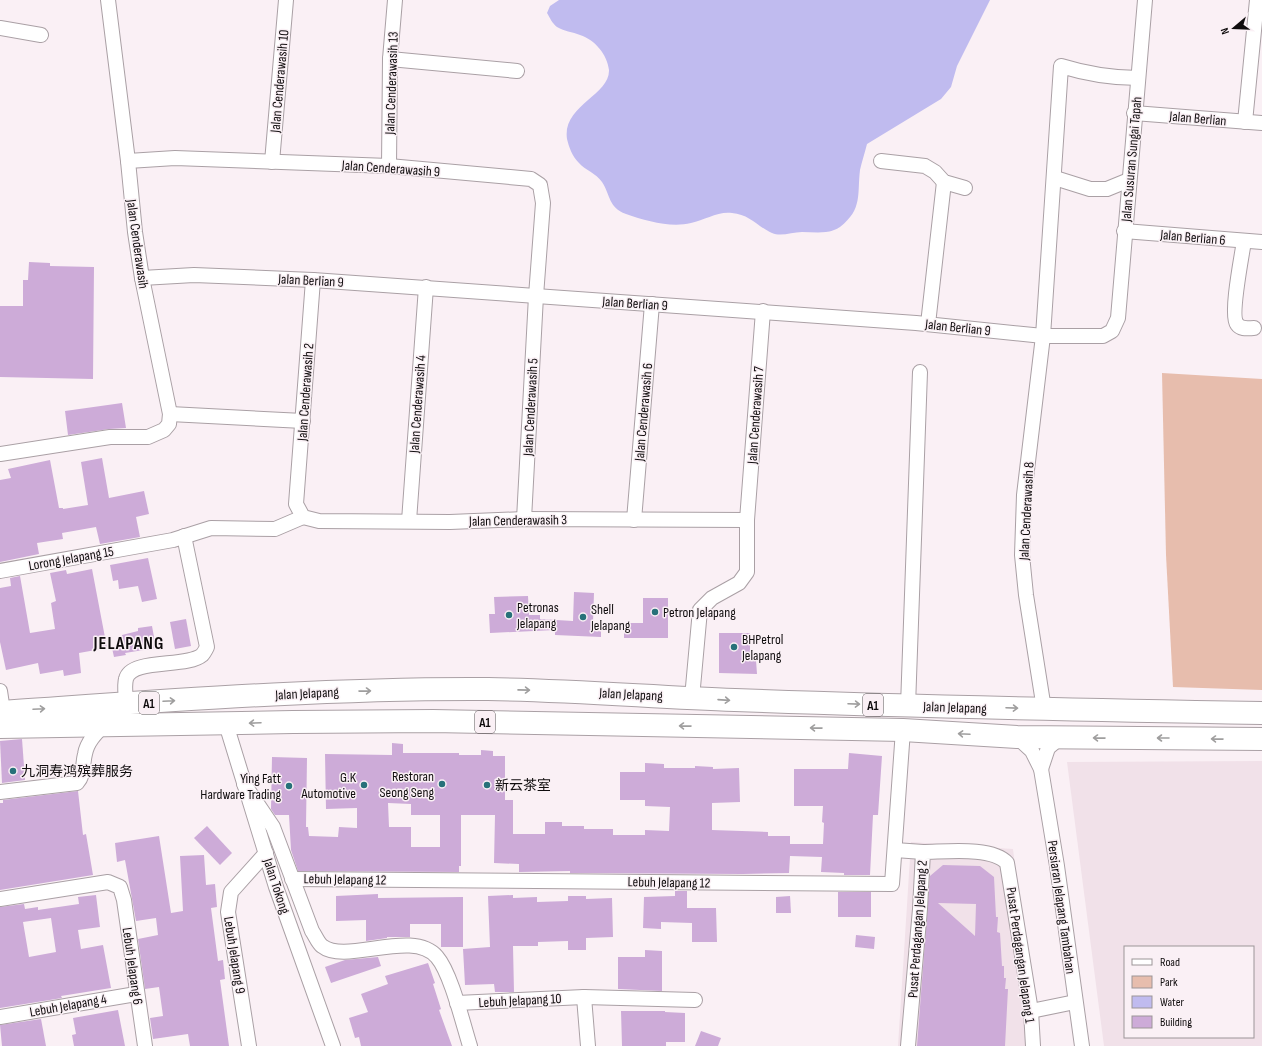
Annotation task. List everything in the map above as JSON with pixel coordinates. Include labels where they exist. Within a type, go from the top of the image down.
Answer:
[{"type":"main road","name":"Jalan Jelapang","points":[[1,710],[335,692],[485,689],[555,690],[692,698],[908,706],[1262,713]]},
{"type":"main road","points":[[433,721],[459,716],[472,709],[480,701],[485,689]]},
{"type":"main road","points":[[485,689],[489,701],[496,709],[512,717],[537,723]]},
{"type":"main road","name":"Jalan Jelapang","points":[[1,710],[104,725],[433,721],[903,730],[1017,737],[1262,739]]},
{"type":"street","name":"Jalan Cenderawasih","points":[[108,0],[128,161],[135,232],[142,278],[170,414]]},
{"type":"street","name":"Jalan Cenderawasih 10","points":[[272,162],[286,0]]},
{"type":"street","name":"Jalan Cenderawasih 13","points":[[389,166],[390,59],[395,0]]},
{"type":"street","name":"Jalan Susuran Sungai Tapah","points":[[1118,318],[1134,113],[1145,0]]},
{"type":"street","points":[[1246,122],[1257,0]]},
{"type":"street","points":[[0,28],[42,35]]},
{"type":"street","points":[[390,59],[517,71]]},
{"type":"street","name":"Jalan Cenderawasih 8","points":[[1044,709],[1026,595],[1022,555],[1024,495],[1043,336],[1055,178],[1061,66],[1087,74],[1117,78],[1138,78]]},
{"type":"street","name":"Jalan Berlian","points":[[1134,113],[1262,123]]},
{"type":"street","name":"Jalan Cenderawasih 9","points":[[128,161],[175,158],[389,166],[531,179],[540,185],[543,203],[536,296]]},
{"type":"street","points":[[881,161],[925,166],[935,172],[944,182],[965,188]]},
{"type":"street","points":[[1055,178],[1090,189],[1107,189],[1129,180]]},
{"type":"street","points":[[928,324],[944,182]]},
{"type":"street","name":"Jalan Berlian 6","points":[[1124,231],[1262,242]]},
{"type":"street","points":[[1244,241],[1234,314],[1238,326],[1241,328],[1254,328]]},
{"type":"street","name":"Jalan Berlian 9","points":[[142,278],[194,275],[426,287],[928,324],[1043,336],[1103,336],[1112,331],[1118,318]]},
{"type":"street","name":"Jalan Cenderawasih 2","points":[[303,517],[296,504],[313,280]]},
{"type":"street","name":"Jalan Cenderawasih 4","points":[[409,521],[426,287]]},
{"type":"street","name":"Jalan Cenderawasih 5","points":[[524,519],[536,296]]},
{"type":"street","name":"Jalan Cenderawasih 6","points":[[634,520],[652,304]]},
{"type":"street","name":"Jalan Cenderawasih 7","points":[[692,698],[700,610],[712,598],[739,583],[747,572],[747,520],[763,311]]},
{"type":"street","points":[[908,706],[920,372]]},
{"type":"street","points":[[0,454],[110,437],[148,437],[164,430],[169,424],[170,414],[303,421]]},
{"type":"street","name":"Jalan Cenderawasih 3","points":[[303,517],[319,520],[409,521],[524,519],[747,520]]},
{"type":"street","name":"Lorong Jelapang 15","points":[[0,571],[143,546],[211,528],[275,529],[303,517]]},
{"type":"street","points":[[126,704],[126,679],[131,671],[141,667],[192,660],[203,654],[207,647],[184,536]]},
{"type":"street","name":"Jalan Tokong","points":[[226,724],[266,853],[333,1046]]},
{"type":"street","points":[[0,792],[77,783],[82,777],[85,753],[90,740],[104,725]]},
{"type":"street","name":"Lebuh Jelapang 12","points":[[292,879],[892,884],[903,730]]},
{"type":"street","name":"Persiaran Jelapang Tambahan","points":[[1017,737],[1032,751],[1041,769],[1057,866],[1082,1046]]},
{"type":"street","name":"Persiaran Jelapang Tambahan","points":[[1041,769],[1048,748],[1061,737]]},
{"type":"street","points":[[244,784],[273,827],[312,931],[321,946],[336,952],[411,945],[425,948],[437,956],[444,968],[457,1003],[470,1046]]},
{"type":"street","points":[[894,850],[923,852]]},
{"type":"street","name":"Pusat Perdagangan Jelapang 2","points":[[908,1046],[920,909],[923,852],[975,852],[1004,859],[1008,863]]},
{"type":"street","name":"Lebuh Jelapang 9","points":[[249,1046],[228,912],[231,892],[266,853]]},
{"type":"street","name":"Pusat Perdagangan Jelapang 1","points":[[1008,863],[1031,1011],[1033,1046]]},
{"type":"street","name":"Lebuh Jelapang 6","points":[[0,899],[108,882],[120,887],[124,900],[136,994],[145,1046]]},
{"type":"street","name":"Lebuh Jelapang 4","points":[[0,1017],[136,994]]},
{"type":"street","points":[[584,997],[588,1046]]},
{"type":"street","name":"Lebuh Jelapang 10","points":[[457,1003],[584,997],[695,1000]]},
{"type":"street","points":[[1031,1011],[1075,1002]]},
{"type":"shaded area","points":[[1262,761],[1262,1046],[1104,1046],[1067,762]]},
{"type":"shaded area","points":[[911,842],[1013,849],[1038,1046],[898,1046]]},
{"type":"green space","points":[[1162,373],[1262,379],[1262,690],[1173,687],[1166,555]]},
{"type":"water","points":[[559,0],[990,0],[957,66],[951,87],[941,99],[867,144],[860,170],[858,201],[852,214],[847,220],[840,227],[829,232],[798,232],[779,235],[772,233],[748,218],[738,214],[722,213],[696,222],[675,225],[642,219],[626,214],[616,208],[600,179],[581,165],[574,157],[567,139],[567,128],[578,109],[602,87],[607,79],[609,70],[608,64],[603,53],[591,40],[559,28],[552,22],[547,13],[550,6]]},
{"type":"building","points":[[29,262],[50,263],[50,266],[94,267],[93,379],[0,377],[0,306],[23,306],[23,280],[28,280]]},
{"type":"building","points":[[122,403],[126,428],[68,435],[65,411]]},
{"type":"building","points":[[102,458],[109,498],[144,491],[149,514],[136,517],[140,537],[100,544],[96,527],[62,533],[63,539],[37,543],[39,554],[0,562],[0,480],[11,478],[8,469],[50,460],[59,508],[63,509],[88,505],[81,462]]},
{"type":"building","points":[[148,558],[157,599],[142,602],[138,586],[119,589],[118,580],[113,581],[110,565]]},
{"type":"building","points":[[92,569],[107,648],[79,653],[81,673],[64,676],[63,670],[40,674],[38,663],[6,670],[0,642],[0,588],[11,586],[10,578],[20,576],[30,633],[55,629],[51,603],[56,601],[50,573],[66,570],[67,574]]},
{"type":"building","points":[[574,592],[594,593],[593,622],[601,622],[601,637],[555,635],[555,630],[490,633],[489,614],[495,614],[494,597],[528,596],[529,615],[540,615],[540,619],[573,621]]},
{"type":"building","name":"Petron Jelapang","points":[[643,598],[668,598],[668,638],[624,638],[624,623],[643,623]]},
{"type":"building","points":[[186,619],[191,646],[175,649],[170,622]]},
{"type":"building","points":[[152,626],[156,648],[125,653],[126,655],[114,657],[112,648],[124,646],[122,635],[138,631],[138,628]]},
{"type":"building","name":"BHPetrol Jelapang","points":[[719,633],[750,633],[750,660],[756,660],[757,674],[719,673]]},
{"type":"building","name":"九洞寿鸿殡葬服务","points":[[22,739],[25,780],[2,783],[0,741]]},
{"type":"building","points":[[392,743],[403,744],[403,753],[459,753],[459,755],[481,755],[481,750],[493,751],[493,756],[505,756],[505,800],[513,800],[513,834],[545,834],[545,822],[562,822],[562,826],[584,826],[584,829],[613,829],[613,835],[645,835],[645,830],[669,831],[670,807],[645,806],[645,800],[620,800],[620,772],[645,772],[645,763],[664,764],[664,768],[695,768],[695,766],[713,767],[713,769],[739,768],[740,802],[712,803],[712,830],[768,832],[768,836],[790,836],[790,844],[823,844],[823,806],[794,806],[794,769],[848,769],[849,753],[882,756],[878,815],[873,815],[870,875],[844,875],[844,873],[821,872],[822,857],[790,856],[789,873],[519,872],[519,864],[494,863],[495,815],[461,815],[461,866],[459,866],[459,872],[298,871],[291,850],[289,815],[275,815],[271,809],[272,757],[307,758],[306,827],[308,827],[309,836],[338,837],[339,827],[357,828],[357,808],[326,809],[325,754],[392,755]],"holes":[[[388,803],[411,804],[411,815],[440,815],[440,847],[411,847],[411,827],[389,827]]]},
{"type":"building","points":[[78,791],[83,835],[86,834],[93,875],[0,890],[0,803],[3,803],[3,800]]},
{"type":"building","points":[[207,826],[232,853],[220,865],[194,838]]},
{"type":"building","points":[[159,836],[171,913],[183,911],[180,856],[204,855],[206,885],[215,884],[217,907],[211,908],[218,961],[223,960],[225,979],[220,980],[229,1046],[190,1046],[188,1034],[153,1039],[150,1018],[163,1016],[159,987],[145,989],[138,939],[158,935],[156,918],[136,921],[125,860],[117,862],[115,843]]},
{"type":"building","points":[[943,865],[980,866],[994,877],[996,917],[998,917],[997,932],[1000,933],[1002,966],[1004,966],[1004,978],[1006,978],[1005,989],[1008,989],[1005,1046],[917,1046],[930,876]],"holes":[[[938,903],[976,904],[975,936]]]},
{"type":"building","points":[[675,891],[687,891],[687,908],[716,908],[717,942],[692,942],[692,923],[661,922],[661,929],[643,928],[644,897],[675,896]]},
{"type":"building","points":[[838,892],[871,892],[871,917],[838,917]]},
{"type":"building","points":[[378,894],[378,898],[463,897],[463,947],[441,947],[441,924],[410,924],[410,937],[387,937],[366,941],[366,920],[336,921],[336,896]]},
{"type":"building","points":[[96,895],[100,927],[78,930],[81,949],[103,945],[111,988],[0,1008],[0,907],[24,904],[25,909],[38,907],[38,910],[79,904],[78,897]],"holes":[[[51,918],[56,952],[29,957],[23,922]]]},
{"type":"building","points":[[513,895],[513,898],[537,897],[537,902],[568,901],[568,896],[586,896],[586,899],[612,898],[613,937],[586,938],[586,950],[568,950],[568,941],[538,942],[538,946],[513,946],[514,992],[495,992],[494,984],[465,985],[463,949],[490,947],[488,896]]},
{"type":"building","points":[[790,896],[791,913],[776,913],[776,897]]},
{"type":"building","points":[[856,935],[875,937],[874,949],[855,947]]},
{"type":"building","points":[[645,950],[662,951],[662,991],[618,989],[618,957],[645,957]]},
{"type":"building","points":[[378,957],[381,966],[331,983],[325,967],[345,960]]},
{"type":"building","points":[[428,963],[435,983],[433,984],[441,1009],[439,1010],[452,1046],[361,1046],[359,1037],[355,1038],[349,1018],[368,1012],[361,994],[388,984],[385,976]]},
{"type":"building","points":[[118,1010],[125,1046],[74,1046],[72,1035],[76,1034],[73,1018]]},
{"type":"building","points":[[621,1011],[665,1011],[685,1013],[685,1042],[666,1042],[666,1046],[622,1046]]},
{"type":"building","points":[[41,1019],[46,1046],[2,1046],[0,1025]]},
{"type":"building","points":[[701,1031],[721,1038],[718,1046],[695,1046]]},
{"type":"place","name":"Petron Jelapang","points":[[655,612]]},
{"type":"place","name":"Petronas Jelapang","points":[[509,615]]},
{"type":"place","name":"Shell Jelapang","points":[[583,617]]},
{"type":"place","name":"BHPetrol Jelapang","points":[[734,647]]},
{"type":"place","name":"九洞寿鸿殡葬服务","points":[[13,771]]},
{"type":"place","name":"Restoran Seong Seng","points":[[442,784]]},
{"type":"place","name":"G.K Automotive","points":[[364,785]]},
{"type":"place","name":"新云茶室","points":[[487,785]]},
{"type":"place","name":"Ying Fatt Hardware Trading","points":[[289,786]]},
{"type":"district","name":"JELAPANG","points":[[129,643]]}]
